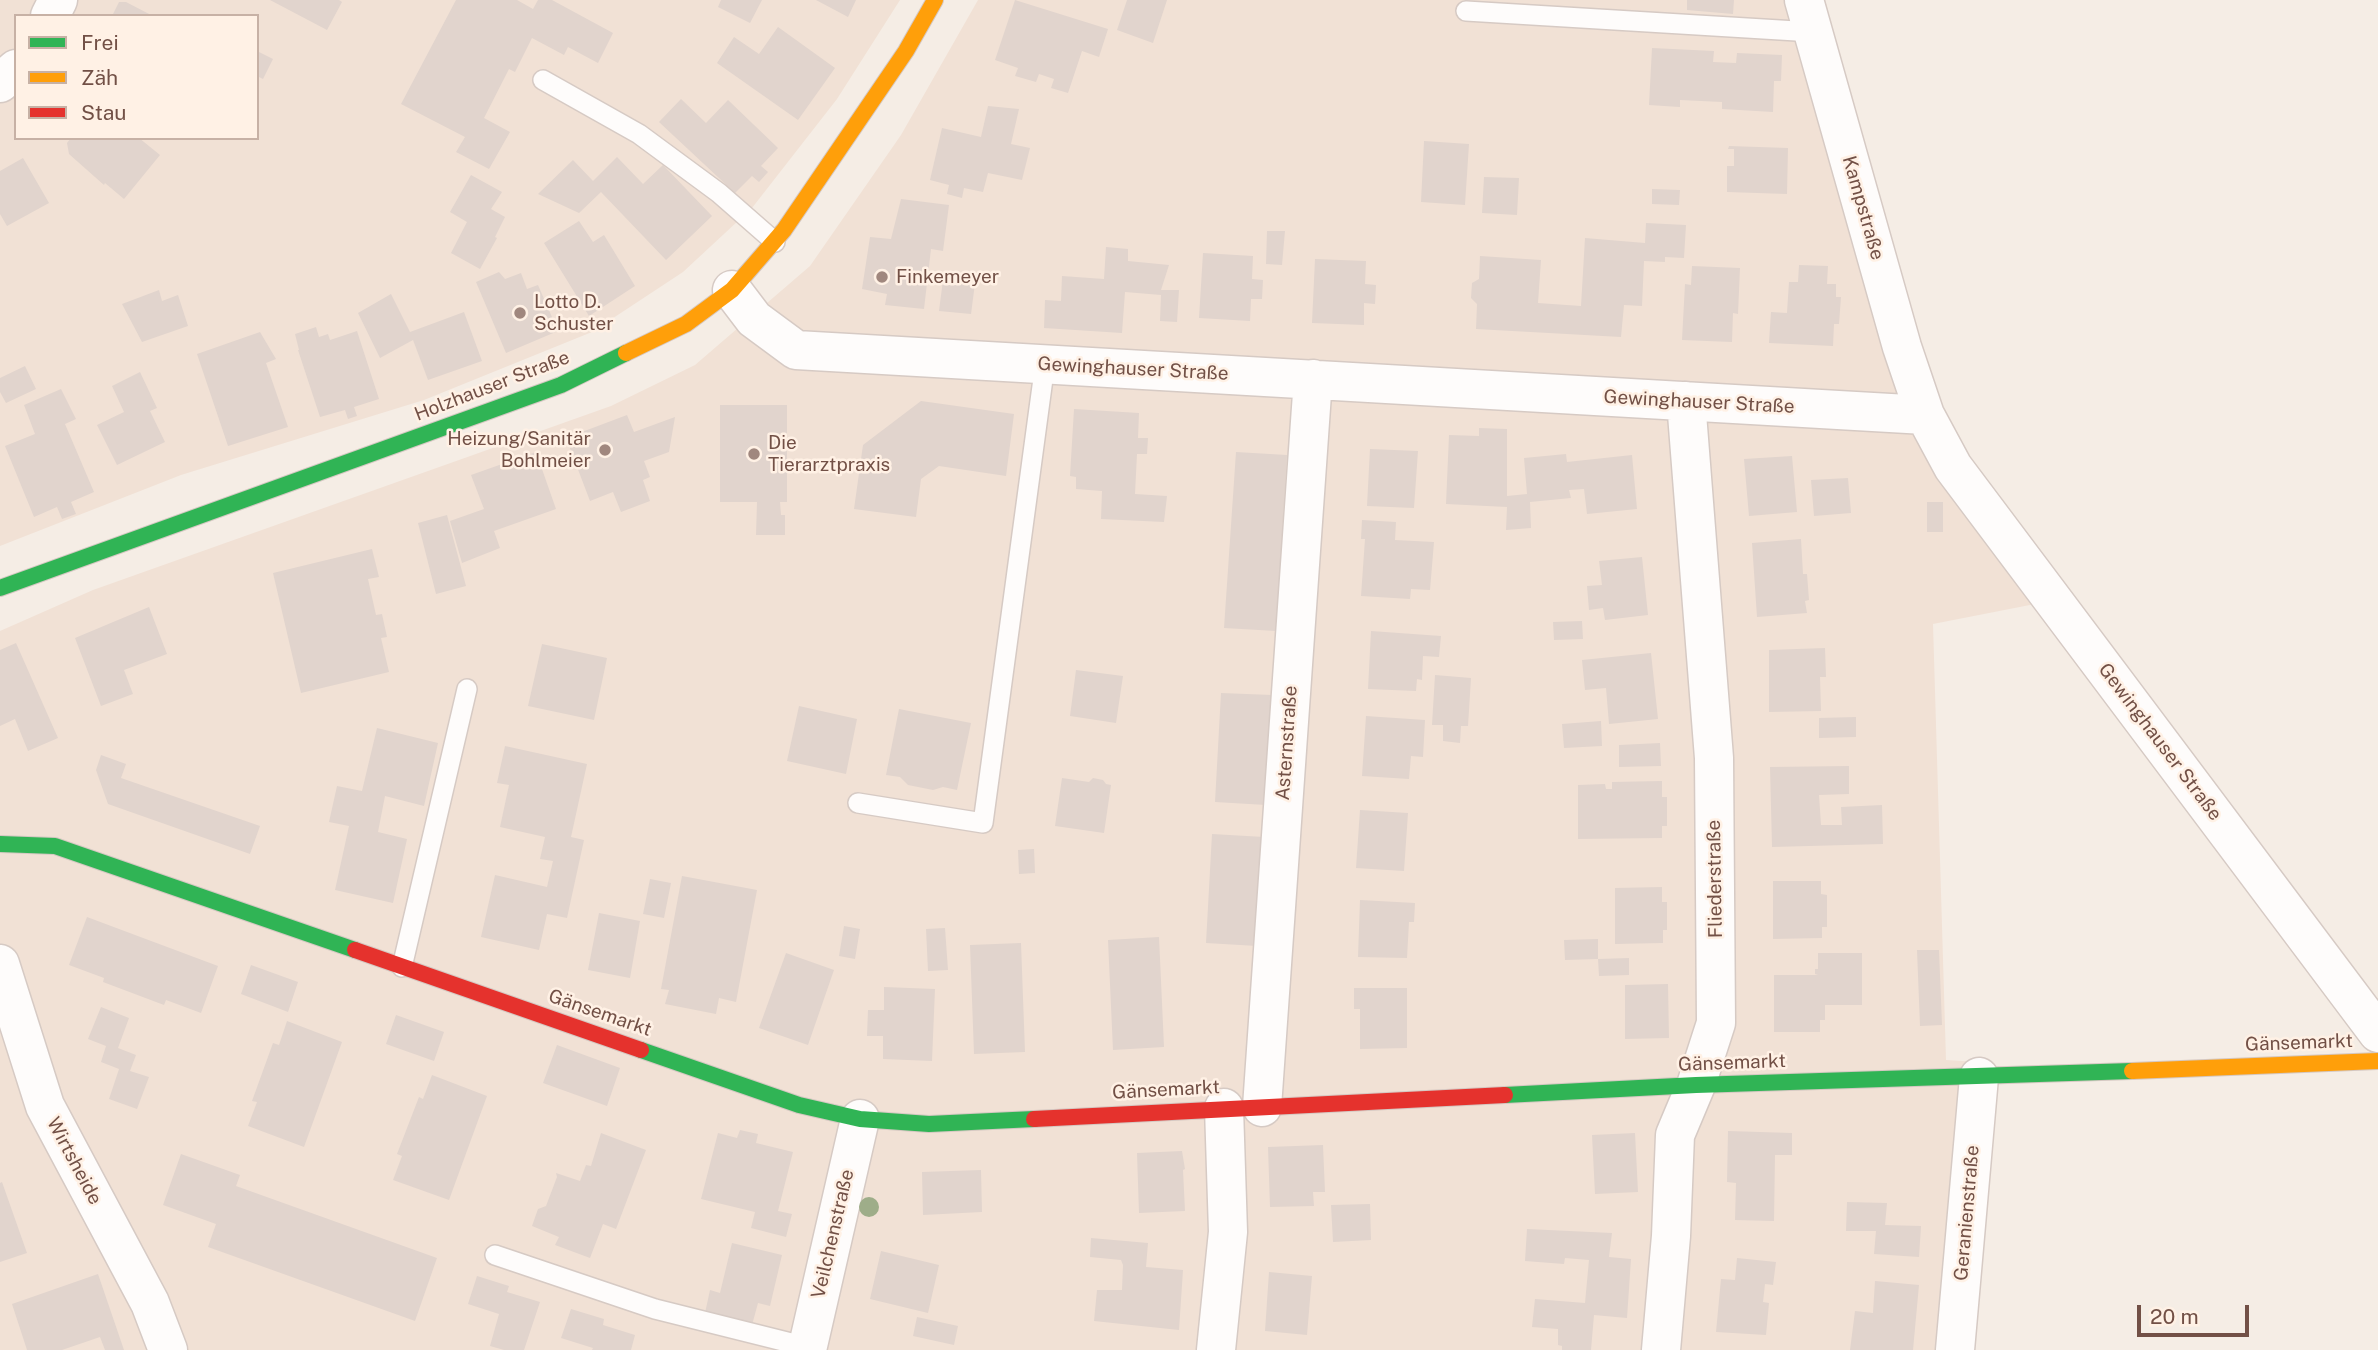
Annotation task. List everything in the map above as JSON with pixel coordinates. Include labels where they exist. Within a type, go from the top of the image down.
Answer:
[{"type":"street","name":"Holzhauser Straße","points":[[0,587],[561,385],[686,324],[732,290],[775,242],[906,51],[935,0]]},
{"type":"street","name":"Kampstraße","points":[[1809,16],[1902,347],[1925,415]]},
{"type":"street","points":[[0,83],[14,71]]},
{"type":"street","name":"Gewinghauser Straße","points":[[732,290],[754,319],[796,350],[1925,415],[1953,467],[2378,1033]]},
{"type":"street","name":"Asternstraße","points":[[1262,1107],[1313,379]]},
{"type":"street","name":"Fliederstraße","points":[[1661,1350],[1671,1236],[1675,1135],[1696,1085],[1716,1023],[1714,758],[1686,401]]},
{"type":"street","name":"Gänsemarkt","points":[[0,844],[55,846],[799,1105],[860,1119],[929,1124],[1696,1085],[2378,1061]]},
{"type":"street","name":"Wirtsheide","points":[[0,964],[45,1106],[150,1303],[168,1350]]},
{"type":"street","name":"Geranienstraße","points":[[1955,1350],[1979,1077]]},
{"type":"street","points":[[1216,1350],[1228,1232],[1224,1108]]},
{"type":"street","name":"Veilchenstraße","points":[[807,1349],[860,1119]]},
{"type":"lane","points":[[1466,11],[1809,16]]},
{"type":"lane","points":[[543,80],[639,134],[719,193],[775,242]]},
{"type":"lane","points":[[858,803],[983,823],[1045,364]]},
{"type":"lane","points":[[402,967],[467,689]]},
{"type":"lane","points":[[495,1255],[655,1309],[807,1349]]},
{"type":"shaded area","points":[[0,0],[900,0],[837,99],[752,208],[683,272],[592,332],[424,400],[181,475],[0,546]]},
{"type":"shaded area","points":[[978,0],[1825,0],[1919,353],[1958,459],[2035,604],[1933,624],[1946,1060],[1994,1063],[1967,1350],[0,1350],[0,631],[93,590],[611,406],[695,365],[810,266],[901,135]]},
{"type":"building","points":[[270,0],[339,0],[342,2],[327,30]]},
{"type":"building","points":[[456,0],[517,0],[533,9],[538,0],[552,0],[613,33],[598,63],[568,47],[564,55],[532,38],[515,72],[509,69],[484,118],[510,132],[489,169],[456,152],[465,137],[401,104]]},
{"type":"building","points":[[721,0],[762,0],[750,23],[718,7]]},
{"type":"building","points":[[816,0],[856,0],[848,17]]},
{"type":"building","points":[[1015,0],[1108,29],[1099,57],[1082,51],[1068,93],[1051,88],[1054,79],[1039,74],[1036,82],[1015,76],[1018,68],[995,60]]},
{"type":"building","points":[[1127,0],[1167,0],[1153,43],[1117,30]]},
{"type":"building","points":[[1687,0],[1734,0],[1733,14],[1687,10]]},
{"type":"building","points":[[119,2],[126,2],[149,14],[113,14]]},
{"type":"building","points":[[778,27],[835,68],[798,120],[717,63],[734,37],[759,54]]},
{"type":"building","points":[[1652,48],[1714,51],[1713,62],[1736,63],[1737,53],[1782,55],[1781,81],[1774,81],[1773,112],[1722,109],[1722,102],[1680,100],[1680,107],[1649,105]]},
{"type":"building","points":[[259,52],[273,59],[263,79],[259,77]]},
{"type":"building","points":[[681,99],[706,123],[728,100],[778,148],[761,166],[768,172],[759,182],[752,176],[735,193],[659,122]]},
{"type":"building","points":[[988,106],[1019,109],[1011,144],[1030,148],[1022,180],[988,173],[983,192],[964,188],[962,198],[947,194],[949,185],[930,180],[942,128],[981,137]]},
{"type":"building","points":[[69,140],[141,140],[160,155],[124,199],[69,154],[67,143]]},
{"type":"building","points":[[1424,141],[1469,144],[1465,205],[1421,202]]},
{"type":"building","points":[[1729,146],[1788,148],[1787,194],[1727,192],[1727,166],[1734,166],[1734,149],[1728,149]]},
{"type":"building","points":[[617,157],[643,184],[663,165],[712,216],[666,260],[601,192],[579,213],[538,194],[573,160],[593,181]]},
{"type":"building","points":[[23,158],[49,203],[7,226],[0,214],[0,171]]},
{"type":"building","points":[[471,175],[502,192],[491,209],[505,217],[480,269],[451,253],[467,222],[450,212]]},
{"type":"building","points":[[1484,177],[1519,178],[1517,215],[1482,213]]},
{"type":"building","points":[[1652,189],[1680,190],[1679,205],[1652,204]]},
{"type":"building","points":[[901,199],[949,205],[943,251],[931,249],[924,309],[885,305],[887,294],[862,289],[870,237],[891,239]]},
{"type":"building","points":[[579,221],[593,242],[604,235],[635,286],[589,316],[544,243]]},
{"type":"building","points":[[1646,223],[1686,225],[1684,258],[1665,257],[1665,262],[1644,261],[1642,306],[1624,305],[1621,337],[1476,329],[1477,304],[1471,298],[1472,283],[1479,279],[1480,256],[1541,260],[1538,303],[1581,306],[1585,238],[1645,243]]},
{"type":"building","points":[[1267,231],[1285,231],[1282,265],[1266,264]]},
{"type":"building","points":[[1106,247],[1128,249],[1128,261],[1169,265],[1161,290],[1179,290],[1177,322],[1160,321],[1161,295],[1125,292],[1122,333],[1044,328],[1045,300],[1061,301],[1062,276],[1104,279]]},
{"type":"building","points":[[1203,253],[1253,256],[1252,279],[1263,280],[1262,299],[1251,299],[1250,321],[1199,318]]},
{"type":"building","points":[[1315,259],[1366,261],[1365,284],[1376,285],[1375,304],[1364,303],[1364,325],[1312,323]]},
{"type":"building","points":[[1799,265],[1828,266],[1827,284],[1836,284],[1836,297],[1841,297],[1839,324],[1834,324],[1833,346],[1769,343],[1771,312],[1787,313],[1789,282],[1798,282]]},
{"type":"building","points":[[1692,266],[1740,268],[1738,314],[1733,313],[1732,342],[1682,340],[1685,284],[1691,285]]},
{"type":"building","name":"Lotto D. Schuster","points":[[499,272],[505,279],[521,273],[527,289],[538,285],[558,331],[506,353],[476,282]]},
{"type":"building","points":[[943,280],[975,283],[971,314],[939,311]]},
{"type":"building","points":[[159,290],[162,301],[178,295],[188,326],[142,342],[122,304]]},
{"type":"building","points":[[391,294],[410,332],[464,312],[482,361],[428,380],[413,340],[380,358],[358,313]]},
{"type":"building","points":[[316,327],[319,337],[328,334],[330,340],[357,331],[379,399],[354,407],[357,416],[348,419],[345,410],[320,417],[295,334]]},
{"type":"building","points":[[260,332],[276,359],[266,363],[288,427],[228,446],[197,354]]},
{"type":"building","points":[[25,366],[36,389],[6,403],[0,392],[0,378]]},
{"type":"building","points":[[140,372],[157,408],[150,411],[165,442],[117,465],[97,425],[124,412],[112,386]]},
{"type":"building","points":[[61,389],[76,419],[65,424],[94,492],[71,502],[76,514],[62,519],[57,507],[34,517],[5,446],[35,434],[24,405]]},
{"type":"building","points":[[921,401],[1014,414],[1006,476],[939,466],[921,479],[916,517],[854,509],[863,445]]},
{"type":"building","name":"Die Tierarztpraxis","points":[[720,405],[787,405],[787,502],[780,502],[781,515],[785,515],[785,535],[756,535],[757,502],[720,502]]},
{"type":"building","points":[[1074,409],[1139,413],[1138,438],[1148,438],[1147,454],[1137,454],[1135,494],[1167,496],[1164,522],[1101,519],[1102,491],[1076,489],[1076,477],[1070,476]]},
{"type":"building","name":"Heizung/Sanitär Bohlmeier","points":[[627,415],[634,432],[675,417],[669,452],[644,461],[650,477],[643,480],[650,501],[621,512],[613,492],[590,501],[566,438]]},
{"type":"building","points":[[1479,428],[1507,429],[1507,496],[1527,494],[1524,458],[1566,454],[1567,462],[1632,455],[1637,509],[1587,514],[1584,489],[1569,490],[1571,498],[1530,502],[1531,528],[1506,530],[1507,507],[1446,504],[1449,435],[1479,436]]},
{"type":"building","points":[[1370,449],[1418,451],[1414,508],[1367,506]]},
{"type":"building","points":[[536,452],[556,509],[494,531],[500,548],[462,563],[450,521],[484,509],[471,475]]},
{"type":"building","points":[[1236,452],[1287,455],[1276,631],[1224,628]]},
{"type":"building","points":[[1792,456],[1797,512],[1749,516],[1744,459]]},
{"type":"building","points":[[1848,478],[1851,513],[1814,516],[1811,480]]},
{"type":"building","points":[[1927,502],[1943,502],[1943,532],[1927,532]]},
{"type":"building","points":[[447,515],[466,586],[436,594],[418,523]]},
{"type":"building","points":[[1362,520],[1396,522],[1395,540],[1434,542],[1430,590],[1411,589],[1410,599],[1361,596],[1365,539],[1361,539]]},
{"type":"building","points":[[1801,539],[1803,574],[1807,574],[1807,613],[1757,617],[1752,543]]},
{"type":"building","points":[[372,549],[379,577],[368,579],[376,615],[382,614],[387,637],[381,638],[389,672],[301,693],[273,573]]},
{"type":"building","points":[[1642,557],[1648,615],[1605,620],[1603,608],[1589,610],[1587,586],[1602,585],[1599,561]]},
{"type":"building","points":[[149,607],[167,654],[124,670],[133,694],[101,706],[75,638]]},
{"type":"building","points":[[1582,621],[1583,639],[1554,640],[1553,622]]},
{"type":"building","points":[[1371,631],[1441,636],[1439,657],[1423,656],[1422,680],[1417,679],[1416,691],[1368,689]]},
{"type":"building","points":[[16,643],[58,738],[28,751],[15,719],[0,726],[0,650]]},
{"type":"building","points":[[542,644],[607,658],[594,720],[528,706]]},
{"type":"building","points":[[1825,648],[1826,677],[1820,677],[1821,711],[1769,712],[1769,650]]},
{"type":"building","points":[[1651,653],[1658,719],[1609,724],[1606,688],[1585,690],[1582,660]]},
{"type":"building","points":[[1076,670],[1123,676],[1116,723],[1070,716]]},
{"type":"building","points":[[1435,675],[1471,678],[1468,726],[1461,726],[1460,743],[1443,741],[1443,725],[1432,725]]},
{"type":"building","points":[[1221,693],[1272,695],[1266,805],[1215,802]]},
{"type":"building","points":[[799,706],[857,719],[846,774],[787,761]]},
{"type":"building","points":[[899,709],[971,723],[957,790],[943,787],[933,790],[908,785],[900,777],[886,775]]},
{"type":"building","points":[[1366,716],[1425,720],[1423,757],[1411,756],[1409,779],[1362,776]]},
{"type":"building","points":[[1856,717],[1856,737],[1819,738],[1819,718]]},
{"type":"building","points":[[1601,721],[1602,746],[1564,748],[1562,724]]},
{"type":"building","points":[[377,728],[438,743],[424,806],[385,796],[378,832],[407,839],[393,903],[335,890],[349,826],[329,822],[337,786],[362,791]]},
{"type":"building","points":[[1660,743],[1661,766],[1619,767],[1619,745]]},
{"type":"building","points":[[505,746],[587,764],[571,837],[584,840],[567,918],[547,914],[539,950],[481,937],[495,875],[547,887],[553,861],[540,859],[545,837],[500,827],[509,785],[497,783]]},
{"type":"building","points":[[101,755],[126,764],[121,778],[260,826],[250,854],[108,804],[96,770]]},
{"type":"building","points":[[1849,766],[1849,794],[1819,795],[1821,825],[1842,825],[1841,807],[1882,805],[1883,844],[1772,847],[1770,767]]},
{"type":"building","points":[[1062,778],[1089,782],[1093,778],[1111,785],[1104,833],[1055,826]]},
{"type":"building","points":[[1662,781],[1662,797],[1667,797],[1667,826],[1662,826],[1662,838],[1578,839],[1578,785],[1605,784],[1606,789],[1612,789],[1612,782]]},
{"type":"building","points":[[1360,810],[1408,813],[1404,871],[1356,868]]},
{"type":"building","points":[[1212,834],[1264,837],[1257,946],[1206,943]]},
{"type":"building","points":[[1034,849],[1035,873],[1019,874],[1018,850]]},
{"type":"building","points":[[682,876],[757,890],[736,1002],[719,998],[716,1014],[665,1004],[669,990],[661,989]]},
{"type":"building","points":[[650,879],[671,883],[664,918],[643,914]]},
{"type":"building","points":[[1773,881],[1821,881],[1821,894],[1827,895],[1827,927],[1822,927],[1822,938],[1773,939]]},
{"type":"building","points":[[1662,887],[1662,902],[1667,902],[1667,930],[1663,930],[1663,943],[1615,944],[1615,888]]},
{"type":"building","points":[[1360,900],[1415,903],[1414,922],[1409,922],[1407,958],[1358,957]]},
{"type":"building","points":[[599,913],[640,921],[630,978],[588,970]]},
{"type":"building","points":[[87,917],[218,966],[201,1013],[166,1000],[164,1005],[103,982],[104,978],[69,965]]},
{"type":"building","points":[[844,926],[860,929],[855,959],[839,956]]},
{"type":"building","points":[[945,928],[948,970],[928,971],[926,929]]},
{"type":"building","points":[[1159,937],[1164,1047],[1113,1050],[1108,940]]},
{"type":"building","points":[[1598,939],[1598,959],[1565,960],[1564,940]]},
{"type":"building","points":[[1021,943],[1025,1052],[974,1054],[970,945]]},
{"type":"building","points":[[1917,950],[1939,950],[1942,1025],[1920,1026]]},
{"type":"building","points":[[786,953],[834,970],[808,1045],[759,1028]]},
{"type":"building","points":[[1818,953],[1862,953],[1862,1005],[1825,1005],[1825,1020],[1820,1020],[1820,1032],[1774,1032],[1774,975],[1818,975],[1815,974],[1815,969],[1818,969]]},
{"type":"building","points":[[1629,958],[1629,975],[1599,976],[1598,959]]},
{"type":"building","points":[[251,965],[298,982],[288,1012],[241,994]]},
{"type":"building","points":[[1668,984],[1669,1038],[1625,1039],[1625,985]]},
{"type":"building","points":[[884,987],[935,989],[932,1061],[883,1059],[883,1036],[867,1036],[868,1010],[884,1010]]},
{"type":"building","points":[[1354,988],[1407,988],[1407,1048],[1360,1049],[1360,1009],[1354,1009]]},
{"type":"building","points":[[101,1007],[129,1018],[118,1048],[136,1055],[130,1071],[149,1077],[137,1109],[109,1099],[119,1069],[101,1062],[106,1046],[88,1039]]},
{"type":"building","points":[[396,1015],[444,1032],[434,1061],[386,1044]]},
{"type":"building","points":[[287,1021],[342,1042],[304,1147],[248,1126],[257,1102],[252,1101],[273,1043],[279,1045]]},
{"type":"building","points":[[557,1045],[620,1068],[607,1106],[543,1083]]},
{"type":"building","points":[[432,1075],[487,1096],[449,1200],[393,1180],[402,1156],[397,1154],[419,1097],[423,1099]]},
{"type":"building","points":[[740,1130],[758,1134],[756,1143],[793,1152],[778,1211],[792,1214],[786,1237],[751,1228],[755,1212],[701,1199],[718,1133],[737,1138]]},
{"type":"building","points":[[1728,1131],[1792,1133],[1792,1155],[1775,1155],[1774,1221],[1735,1220],[1736,1183],[1727,1182]]},
{"type":"building","points":[[601,1133],[646,1150],[616,1229],[603,1224],[590,1258],[555,1245],[559,1237],[532,1226],[538,1209],[546,1206],[557,1177],[556,1173],[580,1181],[586,1165],[591,1166]]},
{"type":"building","points":[[1635,1133],[1638,1192],[1595,1194],[1592,1135]]},
{"type":"building","points":[[1323,1145],[1325,1192],[1313,1192],[1314,1206],[1270,1207],[1268,1147]]},
{"type":"building","points":[[1182,1151],[1185,1211],[1139,1213],[1137,1153]]},
{"type":"building","points":[[181,1154],[240,1175],[236,1186],[437,1258],[415,1321],[208,1247],[216,1224],[163,1205]]},
{"type":"building","points":[[981,1170],[982,1212],[923,1215],[922,1172]]},
{"type":"building","points":[[2,1182],[27,1253],[0,1262],[0,1183]]},
{"type":"building","points":[[1847,1202],[1887,1203],[1885,1225],[1921,1226],[1919,1257],[1874,1254],[1876,1231],[1846,1231]]},
{"type":"building","points":[[1370,1204],[1371,1240],[1333,1242],[1331,1205]]},
{"type":"building","points":[[1527,1229],[1612,1233],[1609,1257],[1631,1259],[1627,1318],[1594,1315],[1591,1350],[1562,1350],[1562,1346],[1558,1345],[1558,1329],[1532,1327],[1535,1299],[1585,1303],[1589,1260],[1565,1258],[1564,1264],[1525,1261]]},
{"type":"building","points":[[1091,1238],[1148,1243],[1146,1267],[1183,1270],[1179,1330],[1094,1321],[1097,1290],[1122,1290],[1123,1265],[1121,1260],[1090,1257]]},
{"type":"building","points":[[732,1243],[782,1255],[770,1306],[758,1303],[752,1325],[705,1313],[710,1290],[720,1293]]},
{"type":"building","points":[[881,1251],[939,1265],[928,1313],[870,1299]]},
{"type":"building","points":[[1737,1258],[1776,1262],[1773,1285],[1765,1284],[1763,1302],[1769,1303],[1766,1335],[1716,1332],[1721,1279],[1735,1280]]},
{"type":"building","points":[[1269,1272],[1312,1276],[1307,1335],[1265,1331]]},
{"type":"building","points":[[98,1274],[124,1350],[105,1350],[100,1337],[62,1350],[27,1350],[12,1304]]},
{"type":"building","points":[[477,1276],[509,1286],[507,1292],[540,1302],[524,1350],[504,1350],[490,1346],[499,1314],[468,1304]]},
{"type":"building","points":[[1875,1281],[1919,1285],[1913,1350],[1850,1350],[1855,1311],[1873,1313]]},
{"type":"building","points":[[571,1309],[604,1319],[603,1325],[635,1335],[631,1350],[592,1350],[593,1348],[561,1338]]},
{"type":"building","points":[[917,1317],[958,1326],[954,1345],[913,1336]]},
{"type":"traffic: fast","points":[[0,588],[561,385],[626,353]]},
{"type":"traffic: fast","points":[[0,844],[55,846],[355,950]]},
{"type":"traffic: fast","points":[[641,1050],[799,1105],[860,1119],[929,1124],[1034,1119]]},
{"type":"traffic: fast","points":[[1505,1095],[1696,1085],[2132,1071]]},
{"type":"traffic: slow","points":[[626,353],[686,324],[732,290],[784,230],[906,51],[935,0]]},
{"type":"traffic: slow","points":[[2132,1071],[2378,1061]]},
{"type":"traffic: jam","points":[[355,950],[641,1050]]},
{"type":"traffic: jam","points":[[1034,1119],[1505,1095]]},
{"type":"place","name":"Finkemeyer","points":[[882,277]]},
{"type":"place","name":"Lotto D. Schuster","points":[[520,313]]},
{"type":"place","name":"Heizung/Sanitär Bohlmeier","points":[[605,450]]},
{"type":"place","name":"Die Tierarztpraxis","points":[[754,454]]}]
